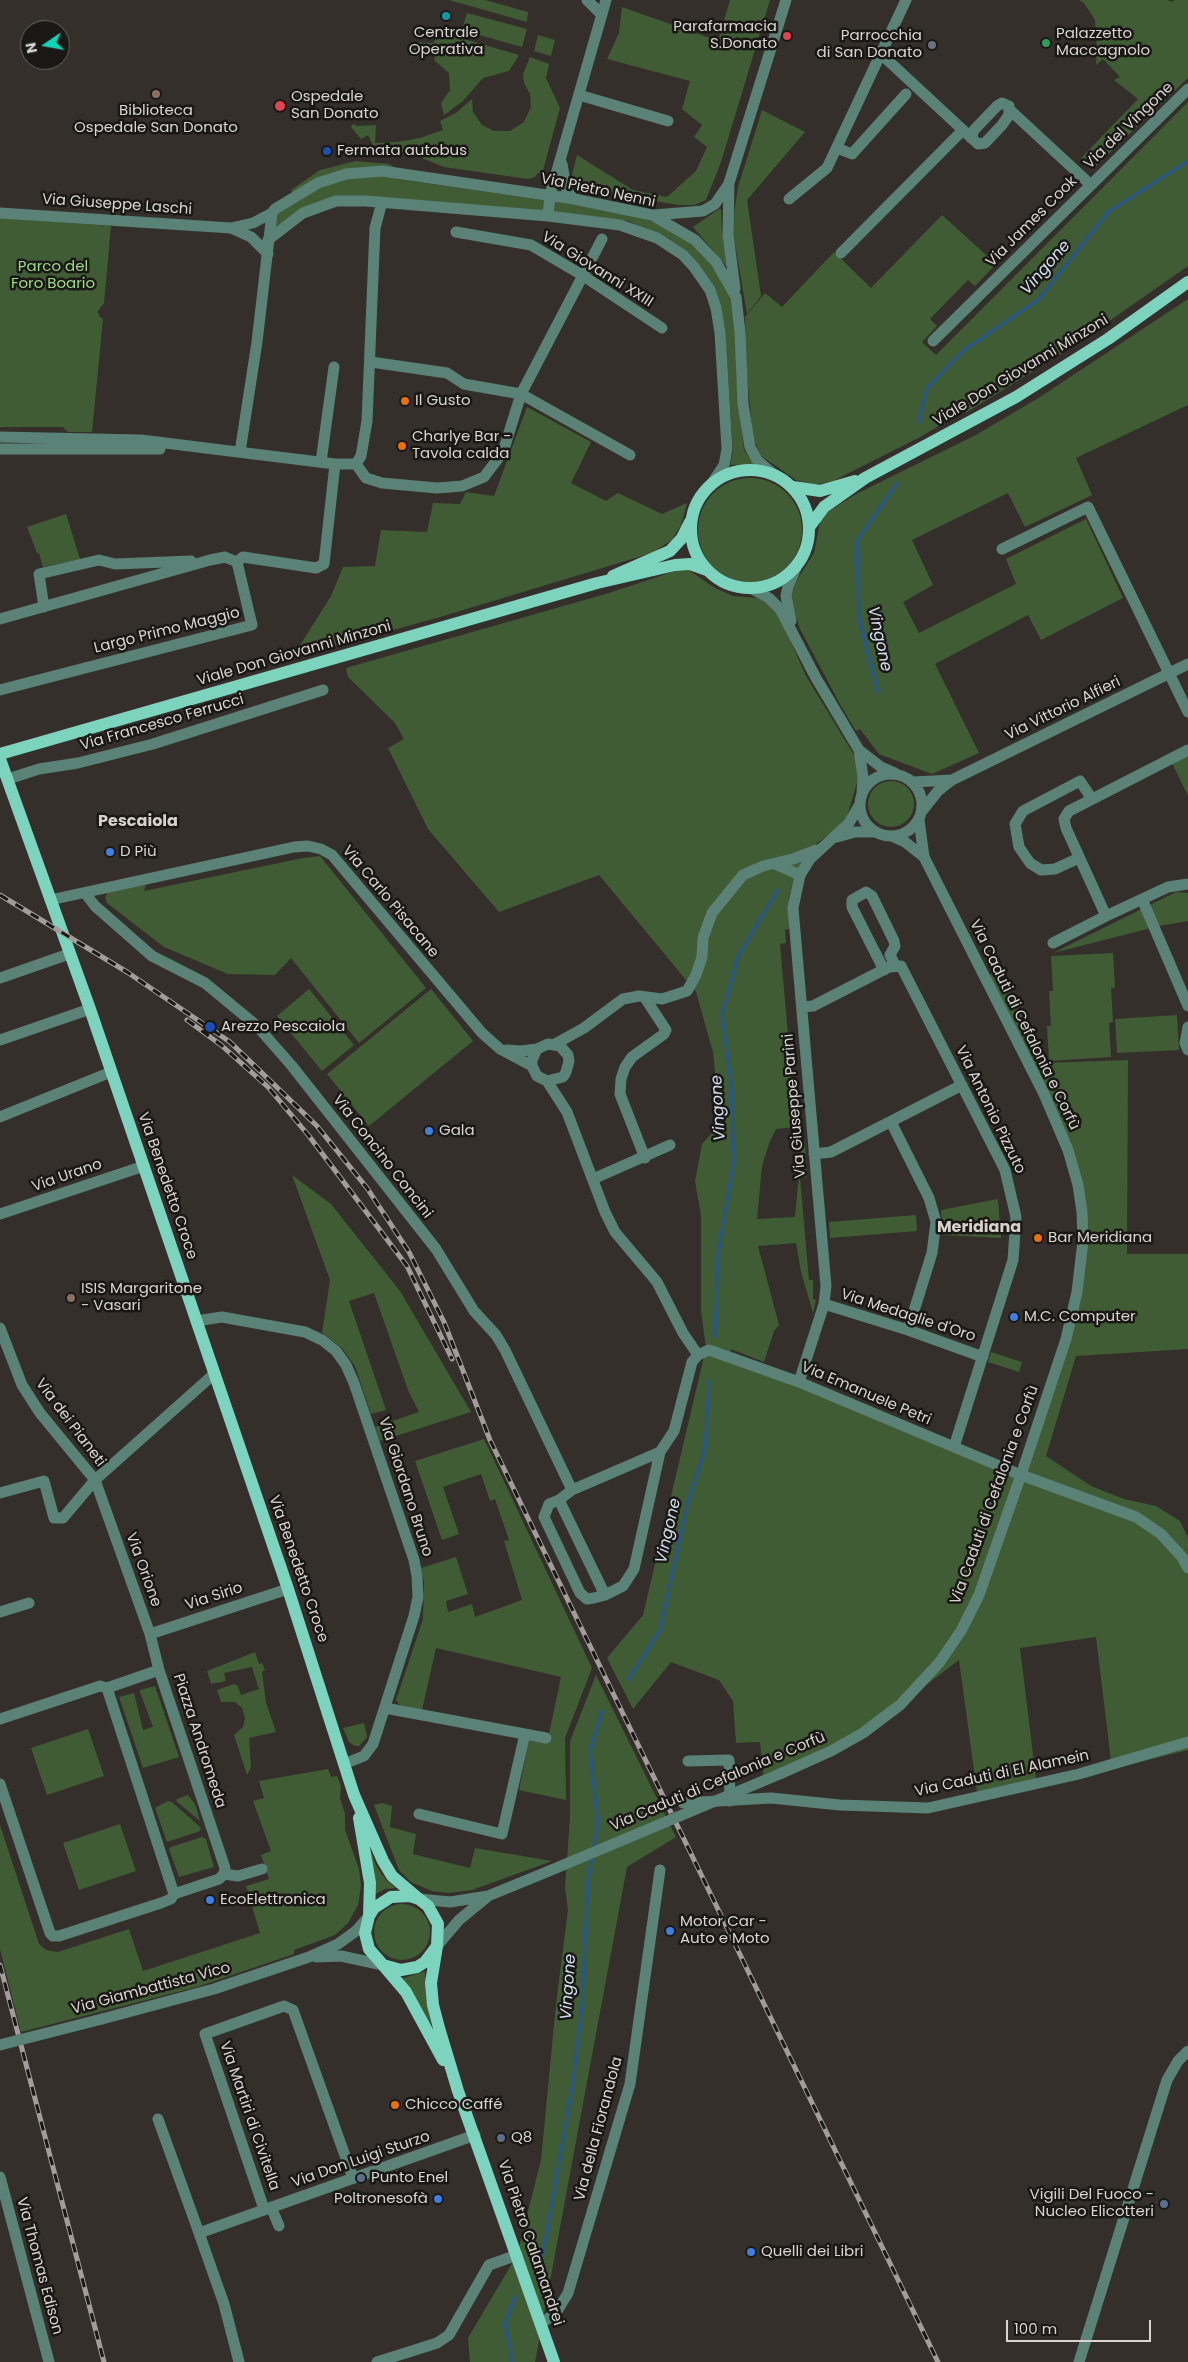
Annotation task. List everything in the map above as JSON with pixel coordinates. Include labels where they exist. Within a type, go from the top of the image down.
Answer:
[{"type":"main road","name":"Viale Don Giovanni Minzoni","points":[[810,526],[824,507],[865,478],[1016,397],[1108,339],[1188,282]]},
{"type":"main road","points":[[753,469],[773,474],[793,487],[805,505],[810,526],[807,548],[796,568],[776,583],[752,589],[735,587],[720,581],[706,570],[691,539],[691,522],[696,503],[714,480],[733,472],[753,469]]},
{"type":"main road","name":"Viale Don Giovanni Minzoni","points":[[793,487],[820,490],[865,478]]},
{"type":"main road","name":"Viale Don Giovanni Minzoni","points":[[597,583],[670,551],[682,538],[691,522]]},
{"type":"main road","name":"Viale Don Giovanni Minzoni","points":[[0,754],[597,583],[675,565],[690,564],[706,570]]},
{"type":"main road","name":"Via Benedetto Croce","points":[[0,760],[112,1072],[288,1589],[354,1795],[383,1861],[392,1876],[428,1906],[438,1924],[437,1946],[431,1983],[433,2005],[458,2091],[475,2135]]},
{"type":"main road","name":"Via Benedetto Croce","points":[[354,1795],[370,1883],[369,1916],[365,1934],[366,1942],[372,1955],[406,1992],[458,2091]]},
{"type":"main road","points":[[369,1916],[374,1908],[391,1897],[410,1896],[419,1900]]},
{"type":"main road","points":[[383,1965],[401,1970],[417,1967],[425,1962],[437,1946]]},
{"type":"main road","name":"Via Pietro Calamandrei","points":[[475,2135],[554,2362]]},
{"type":"street","points":[[587,0],[602,15]]},
{"type":"street","points":[[548,216],[550,195],[562,160],[606,0]]},
{"type":"street","points":[[736,297],[728,234],[729,184],[786,0]]},
{"type":"street","points":[[790,199],[827,168],[906,0]]},
{"type":"street","points":[[841,253],[967,134],[974,130],[997,106],[1006,103],[1010,110],[1002,125],[982,144],[978,144],[967,134],[881,54]]},
{"type":"street","name":"Via del Vingone","points":[[1091,185],[1188,89]]},
{"type":"street","points":[[837,148],[852,154],[906,94]]},
{"type":"street","points":[[579,95],[668,121]]},
{"type":"street","name":"Via James Cook","points":[[933,341],[1091,185],[1010,110]]},
{"type":"street","points":[[1002,125],[1011,123],[1027,125]]},
{"type":"street","points":[[562,160],[567,192],[574,199]]},
{"type":"street","name":"Via Pietro Nenni","points":[[272,213],[275,209],[318,183],[346,174],[382,171],[550,195],[652,215],[695,240],[716,262],[736,297],[740,332],[743,404],[750,447],[757,460],[773,474]]},
{"type":"street","points":[[652,215],[703,211],[715,204],[729,184]]},
{"type":"street","name":"Via Pietro Nenni","points":[[268,240],[303,213],[336,201],[382,202],[548,216],[636,229],[657,238],[683,256],[702,276],[710,290],[716,308],[720,333],[728,449],[724,465],[714,480]]},
{"type":"street","points":[[356,464],[361,456],[365,442],[371,362],[375,228],[382,202]]},
{"type":"street","name":"Via Giuseppe Laschi","points":[[0,212],[232,228],[253,224],[272,213]]},
{"type":"street","points":[[240,452],[254,362],[272,213]]},
{"type":"street","name":"Via Giuseppe Laschi","points":[[232,228],[251,237],[268,254]]},
{"type":"street","name":"Via Giovanni XXIII","points":[[456,232],[531,245],[582,275],[662,328]]},
{"type":"street","points":[[356,464],[366,478],[382,483],[437,488],[462,486],[484,476],[502,452],[521,394],[602,239]]},
{"type":"street","points":[[371,362],[447,373],[464,384],[521,394],[630,455]]},
{"type":"street","points":[[321,462],[334,367]]},
{"type":"street","points":[[0,437],[141,440],[200,449]]},
{"type":"street","points":[[0,449],[200,449],[335,464],[356,464]]},
{"type":"street","points":[[0,619],[225,557],[237,562],[243,557],[316,568],[324,564],[335,464]]},
{"type":"street","points":[[1002,549],[1088,507],[1188,712]]},
{"type":"street","points":[[44,607],[39,574],[99,560],[114,564],[210,560]]},
{"type":"street","name":"Largo Primo Maggio","points":[[0,690],[252,625],[237,562]]},
{"type":"street","points":[[793,630],[786,596],[796,568]]},
{"type":"street","points":[[752,589],[769,598],[780,609],[793,630],[816,678],[859,750],[881,767],[913,782],[919,791],[922,801],[921,815],[912,829],[894,837],[875,832],[866,824],[861,815],[863,777],[859,750]]},
{"type":"street","name":"Via Vittorio Alfieri","points":[[921,815],[938,791],[952,780],[1188,664]]},
{"type":"street","name":"Via Francesco Ferrucci","points":[[8,779],[39,769],[78,763],[153,744],[323,690]]},
{"type":"street","points":[[1106,916],[1079,858],[1064,818],[1069,811],[1188,750]]},
{"type":"street","points":[[861,799],[867,785],[876,778],[885,774],[896,774]]},
{"type":"street","name":"Via Vittorio Alfieri","points":[[913,782],[952,780]]},
{"type":"street","points":[[1079,858],[1055,869],[1041,870],[1030,863],[1019,847],[1015,824],[1023,811],[1080,781],[1092,799]]},
{"type":"street","name":"Via Giuseppe Parini","points":[[799,1382],[824,1304],[826,1286],[793,908],[800,875],[818,850],[833,839],[849,822],[861,799]]},
{"type":"street","name":"Via Caduti di Cefalonia e Corfù","points":[[419,1900],[450,1902],[488,1896],[831,1751],[863,1733],[900,1705],[939,1663],[961,1631],[979,1595],[1066,1339],[1077,1292],[1082,1241],[1078,1185],[1068,1150],[1044,1094],[924,857],[921,815]]},
{"type":"street","name":"Via Giuseppe Parini","points":[[833,839],[855,832],[875,832]]},
{"type":"street","name":"Via Caduti di Cefalonia e Corfù","points":[[894,837],[905,842],[924,857]]},
{"type":"street","name":"Via Carlo Pisacane","points":[[50,900],[294,847],[308,846],[321,849],[332,855],[482,1033],[500,1049],[532,1066]]},
{"type":"street","points":[[500,1049],[521,1051],[555,1044],[584,1028],[623,999],[632,996],[662,999],[687,992],[696,975],[702,957],[703,938],[712,913],[744,875],[818,850]]},
{"type":"street","points":[[775,864],[800,875]]},
{"type":"street","points":[[1053,943],[1168,886],[1188,884]]},
{"type":"street","points":[[802,1007],[813,1006],[884,970],[898,966],[890,955],[895,946],[894,940],[872,896],[866,892],[852,900],[852,907],[884,970]]},
{"type":"street","name":"Via Concino Concini","points":[[85,893],[95,906],[152,956],[205,983],[235,1006],[257,1026],[292,1066],[436,1249],[474,1311],[496,1335],[572,1490]]},
{"type":"street","points":[[1142,899],[1188,1006]]},
{"type":"street","points":[[0,978],[69,954]]},
{"type":"street","name":"Via Antonio Pizzuto","points":[[898,966],[1005,1170],[1016,1217],[1013,1260],[954,1447]]},
{"type":"street","points":[[645,998],[666,1030],[664,1034],[632,1057],[625,1066],[620,1094],[645,1158]]},
{"type":"street","points":[[0,1040],[90,1009]]},
{"type":"street","points":[[1188,1027],[1185,1043],[1188,1050]]},
{"type":"street","points":[[568,1055],[584,1028]]},
{"type":"street","points":[[547,1081],[562,1077],[569,1067],[568,1055],[555,1044]]},
{"type":"street","points":[[537,1049],[532,1060],[532,1066],[537,1076],[547,1081],[567,1112],[604,1212],[615,1232],[657,1282],[683,1332],[698,1355],[692,1362],[674,1431],[660,1452],[634,1569],[623,1586],[605,1595],[587,1599],[580,1593],[548,1529],[544,1517],[549,1504],[559,1500],[572,1490],[660,1452]]},
{"type":"street","points":[[0,1116],[112,1072]]},
{"type":"street","points":[[562,1077],[567,1112]]},
{"type":"street","points":[[814,1154],[831,1152],[962,1086]]},
{"type":"street","points":[[891,1122],[929,1198],[936,1222],[932,1253],[908,1330]]},
{"type":"street","points":[[593,1179],[645,1158],[670,1145]]},
{"type":"street","name":"Via Urano","points":[[0,1214],[144,1166]]},
{"type":"street","name":"Via Medaglie d'Oro","points":[[824,1304],[908,1330],[982,1357]]},
{"type":"street","name":"Via Giordano Bruno","points":[[196,1321],[222,1317],[305,1332],[322,1340],[336,1352],[346,1365],[411,1550],[418,1576],[418,1597],[414,1616],[373,1744],[364,1756],[344,1764]]},
{"type":"street","name":"Via dei Pianeti","points":[[0,1328],[22,1385],[40,1413],[95,1480]]},
{"type":"street","name":"Via Emanuele Petri","points":[[698,1355],[709,1350],[799,1382],[1021,1474],[1136,1517],[1161,1534],[1182,1557],[1188,1568]]},
{"type":"street","points":[[0,1493],[44,1481],[54,1518],[63,1518],[95,1480],[214,1374]]},
{"type":"street","name":"Via Orione","points":[[95,1480],[150,1634],[159,1670]]},
{"type":"street","points":[[559,1500],[605,1595]]},
{"type":"street","name":"Via Sirio","points":[[150,1634],[288,1589]]},
{"type":"street","points":[[0,1612],[29,1603]]},
{"type":"street","name":"Piazza Andromeda","points":[[0,1719],[100,1686],[107,1688],[159,1670],[225,1868],[224,1874]]},
{"type":"street","points":[[107,1688],[174,1894]]},
{"type":"street","points":[[385,1708],[546,1738]]},
{"type":"street","points":[[419,1814],[502,1834],[524,1734]]},
{"type":"street","name":"Via Caduti di El Alamein","points":[[684,1803],[771,1798],[840,1805],[928,1808],[1079,1774],[1188,1742]]},
{"type":"street","points":[[688,1761],[729,1760],[730,1801]]},
{"type":"street","points":[[0,1784],[50,1933],[53,1936],[59,1936],[162,1903],[171,1899],[174,1894],[219,1879],[224,1874],[238,1876],[262,1869]]},
{"type":"street","name":"Via della Fiorandola","points":[[539,2318],[549,2318],[559,2308],[568,2293],[630,2084],[660,1870]]},
{"type":"street","name":"Via Caduti di Cefalonia e Corfù","points":[[437,1946],[459,1920],[488,1896]]},
{"type":"street","name":"Via Giambattista Vico","points":[[0,2045],[214,1989],[309,1957],[338,1944],[356,1930],[369,1916]]},
{"type":"street","name":"Via Giambattista Vico","points":[[309,1957],[341,1956],[383,1965]]},
{"type":"street","name":"Via Martiri di Civitella","points":[[268,2208],[205,2034],[284,2006],[294,2010],[353,2178]]},
{"type":"street","points":[[1079,2362],[1166,2080],[1178,2061],[1188,2051]]},
{"type":"street","points":[[158,2119],[224,2304],[239,2362]]},
{"type":"street","name":"Via Don Luigi Sturzo","points":[[199,2233],[475,2135]]},
{"type":"street","name":"Via Thomas Edison","points":[[0,2177],[49,2362]]},
{"type":"street","points":[[268,2208],[279,2226]]},
{"type":"street","points":[[376,2362],[437,2343],[449,2335],[490,2265],[518,2258]]},
{"type":"green space","points":[[449,0],[485,0],[528,12],[527,22]]},
{"type":"green space","points":[[730,0],[770,0],[721,162],[706,200],[694,205],[679,205],[580,189],[573,184],[572,175],[577,155],[633,190],[667,197],[696,171],[707,147],[694,137],[702,125],[682,109],[690,81],[607,59],[619,33],[622,7],[718,41]]},
{"type":"green space","points":[[1079,0],[1167,0],[1173,2],[1174,0],[1188,0],[1188,78],[1094,168],[1090,168],[1081,159],[1138,99],[1114,80],[1120,77],[1103,59],[1096,65],[1095,20],[1084,3]]},
{"type":"green space","points":[[467,13],[527,29],[522,47],[462,30]]},
{"type":"green space","points":[[440,32],[519,55],[509,71],[483,78],[463,101],[444,115],[441,103],[450,90],[449,73],[435,61],[434,54],[412,57],[411,49],[416,48],[415,42],[433,43]]},
{"type":"green space","points":[[538,35],[555,40],[551,56],[534,51]]},
{"type":"green space","points":[[530,57],[549,64],[546,78],[560,108],[542,174],[538,173],[535,177],[528,179],[444,167],[412,154],[373,145],[368,135],[361,139],[351,127],[353,124],[357,126],[376,125],[375,143],[420,138],[443,130],[440,121],[456,113],[472,99],[473,112],[482,125],[494,131],[510,131],[524,122],[531,107],[530,94],[524,83],[523,74]]},
{"type":"green space","points":[[1188,102],[1188,266],[1075,345],[966,413],[965,410],[922,436],[833,481],[814,485],[796,480],[760,455],[753,437],[747,377],[745,317],[765,293],[782,307],[834,252],[871,288],[942,215],[996,264],[975,286],[968,280],[930,319],[937,326],[922,342],[936,355]]},
{"type":"green space","points":[[762,110],[805,132],[747,200],[761,296],[747,314],[732,226],[738,187]]},
{"type":"green space","points":[[356,161],[389,164],[397,169],[396,179],[627,212],[661,225],[692,244],[716,270],[730,296],[735,318],[737,386],[744,450],[754,464],[730,465],[733,451],[725,330],[717,294],[661,236],[628,221],[568,214],[324,200],[276,234],[274,224],[278,213],[298,201],[291,190],[320,170]]},
{"type":"green space","points":[[721,209],[722,230],[728,265],[726,266],[693,227]]},
{"type":"green space","name":"Parco del Foro Boario","points":[[0,218],[111,226],[104,303],[98,311],[99,316],[103,319],[92,432],[68,432],[63,427],[0,427]]},
{"type":"green space","points":[[1188,299],[1188,405],[1076,458],[1092,495],[1025,527],[1008,493],[912,540],[933,585],[903,602],[919,633],[1016,584],[1006,559],[1086,519],[1123,598],[1041,640],[1028,615],[935,664],[979,753],[932,774],[879,754],[860,729],[856,731],[841,706],[800,629],[791,601],[791,589],[814,553],[820,522],[826,513],[856,494],[976,435],[1040,397]]},
{"type":"green space","points":[[527,407],[591,442],[571,483],[606,501],[618,493],[662,514],[687,503],[681,525],[672,540],[652,553],[440,617],[292,658],[331,596],[343,567],[375,566],[381,530],[427,532],[433,503],[460,504],[466,492],[494,496]]},
{"type":"green space","points":[[750,478],[770,482],[787,493],[798,510],[802,530],[798,550],[787,567],[770,578],[750,582],[730,578],[713,567],[702,550],[698,530],[702,510],[713,493],[730,482]]},
{"type":"green space","points":[[66,514],[80,559],[43,567],[27,527]]},
{"type":"green space","points":[[678,570],[690,571],[715,588],[733,596],[757,598],[768,603],[777,611],[806,676],[857,760],[858,779],[847,817],[835,830],[817,843],[793,880],[789,899],[789,929],[785,930],[786,943],[780,944],[796,1127],[776,1129],[770,1141],[762,1166],[757,1219],[795,1217],[802,1143],[805,1142],[807,1177],[800,1178],[809,1280],[813,1280],[813,1299],[816,1300],[813,1313],[801,1272],[796,1243],[758,1246],[779,1325],[774,1331],[764,1362],[731,1349],[730,1356],[1021,1474],[1066,1339],[1083,1241],[1068,1149],[984,978],[999,970],[1046,1063],[1128,1060],[1127,1254],[1188,1254],[1188,1349],[1076,1356],[1046,1456],[1091,1486],[1124,1499],[1156,1506],[1180,1521],[1188,1538],[1188,1750],[1112,1769],[1096,1637],[1020,1648],[1036,1779],[977,1792],[959,1660],[863,1733],[764,1780],[760,1742],[736,1743],[733,1701],[719,1680],[671,1662],[633,1709],[607,1658],[643,1615],[706,1348],[701,1311],[701,1215],[695,1181],[702,1144],[720,1124],[713,1052],[696,992],[599,875],[499,912],[428,829],[388,748],[404,739],[395,723],[348,677],[346,668],[609,593]]},
{"type":"green space","points":[[1188,750],[1188,796],[1170,759]]},
{"type":"green space","points":[[891,781],[904,785],[910,791],[914,804],[910,817],[904,823],[891,827],[878,823],[872,817],[868,804],[872,791],[878,785]]},
{"type":"green space","points":[[320,856],[426,988],[359,1043],[291,958],[275,975],[228,974],[164,947],[107,903],[105,898],[108,891],[143,884],[146,886],[144,891]]},
{"type":"green space","points":[[1176,892],[1188,893],[1188,921],[1159,926],[1053,953]]},
{"type":"green space","points":[[1113,953],[1115,988],[1111,988],[1113,1022],[1109,1023],[1111,1057],[1049,1061],[1047,1026],[1051,1026],[1049,991],[1053,991],[1051,956]]},
{"type":"green space","points":[[309,989],[354,1045],[322,1071],[277,1016]]},
{"type":"green space","points":[[431,989],[473,1041],[369,1126],[327,1074]]},
{"type":"green space","points":[[1177,1015],[1179,1050],[1117,1053],[1115,1019]]},
{"type":"green space","points":[[292,1175],[331,1204],[400,1291],[471,1412],[380,1441],[375,1427],[419,1412],[408,1390],[374,1293],[349,1301],[386,1410],[371,1414],[355,1366],[342,1348],[322,1333],[330,1280]]},
{"type":"green space","points":[[998,1199],[1001,1238],[943,1235],[941,1210]]},
{"type":"green space","points":[[916,1215],[917,1231],[830,1238],[829,1222]]},
{"type":"green space","points":[[991,1352],[1022,1362],[1019,1372],[988,1362]]},
{"type":"green space","points":[[484,1439],[592,1668],[565,1738],[566,1800],[519,1790],[529,1741],[547,1743],[561,1677],[436,1648],[422,1710],[400,1705],[396,1700],[423,1619],[424,1582],[421,1568],[456,1557],[468,1594],[446,1601],[448,1612],[472,1604],[475,1617],[522,1600],[504,1541],[509,1540],[495,1499],[490,1501],[481,1474],[443,1487],[459,1534],[442,1540],[415,1461]]},
{"type":"green space","points":[[255,1652],[259,1664],[262,1663],[265,1670],[262,1672],[266,1703],[276,1732],[249,1738],[251,1767],[247,1775],[234,1735],[243,1727],[245,1718],[242,1708],[235,1702],[221,1702],[217,1690],[234,1684],[238,1686],[241,1695],[259,1689],[252,1667],[224,1673],[226,1681],[211,1684],[207,1671]]},
{"type":"green space","points":[[596,1675],[676,1837],[627,1867],[535,2362],[470,2362],[468,2338],[517,2255],[541,2160],[556,2004],[568,1910],[565,1888],[570,1817],[570,1741]]},
{"type":"green space","points":[[155,1686],[179,1757],[143,1768],[119,1697],[134,1693],[143,1730],[153,1727],[140,1690]]},
{"type":"green space","points":[[364,1723],[367,1737],[359,1746],[355,1746],[349,1742],[343,1728]]},
{"type":"green space","points":[[88,1729],[104,1776],[47,1795],[31,1748]]},
{"type":"green space","points":[[328,1769],[331,1777],[337,1776],[341,1786],[340,1798],[345,1814],[345,1830],[359,1869],[361,1886],[358,1905],[348,1923],[335,1935],[294,1950],[294,1954],[197,1987],[21,2032],[0,1949],[0,1825],[39,1944],[46,1950],[58,1952],[129,1929],[143,1971],[260,1933],[246,1886],[269,1879],[261,1855],[271,1851],[253,1801],[264,1798],[259,1781]]},
{"type":"green space","points":[[188,1795],[195,1804],[200,1821],[176,1801]]},
{"type":"green space","points":[[168,1801],[172,1802],[201,1828],[200,1831],[167,1842],[155,1808]]},
{"type":"green space","points":[[382,1803],[392,1806],[390,1827],[416,1834],[413,1854],[470,1868],[475,1848],[552,1861],[472,1890],[449,1893],[432,1891],[411,1882],[399,1870],[374,1805]]},
{"type":"green space","points":[[120,1824],[136,1871],[79,1890],[63,1843]]},
{"type":"green space","points":[[202,1837],[206,1839],[214,1867],[179,1877],[169,1849]]},
{"type":"green space","points":[[369,1846],[377,1867],[386,1880],[396,1888],[385,1889],[374,1895]]},
{"type":"green space","points":[[397,1904],[407,1904],[422,1912],[428,1921],[430,1932],[428,1943],[422,1952],[407,1960],[397,1960],[386,1955],[379,1948],[374,1937],[374,1927],[379,1916],[386,1909]]},
{"type":"green space","points":[[425,1971],[428,2009],[432,2028],[401,1979]]},
{"type":"waterway","name":"Vingone","points":[[918,423],[927,388],[964,350],[1038,300],[1108,212],[1188,161]]},
{"type":"waterway","name":"Vingone","points":[[878,692],[859,619],[857,541],[897,483]]},
{"type":"waterway","name":"Vingone","points":[[715,1337],[718,1254],[734,1160],[731,1082],[722,1015],[738,956],[778,890]]},
{"type":"waterway","name":"Vingone","points":[[628,1680],[660,1630],[688,1501],[705,1449],[709,1381]]},
{"type":"waterway","name":"Vingone","points":[[593,1850],[598,1825],[590,1751],[602,1711]]},
{"type":"waterway","name":"Vingone","points":[[541,2265],[573,2082],[582,2005],[588,1880],[592,1856]]},
{"type":"waterway","points":[[511,2362],[511,2352],[505,2324],[515,2296]]},
{"type":"railway","points":[[0,895],[127,972],[230,1042],[317,1126],[367,1188],[409,1252],[444,1322],[490,1440],[938,2362]]},
{"type":"railway","points":[[187,1020],[221,1045],[268,1087],[309,1136],[407,1266],[452,1359]]},
{"type":"railway","points":[[0,1965],[104,2362]]},
{"type":"place","name":"Centrale Operativa","points":[[446,16]]},
{"type":"place","name":"Parafarmacia S.Donato","points":[[787,36]]},
{"type":"place","name":"Palazzetto Maccagnolo","points":[[1046,43]]},
{"type":"place","name":"Parrocchia di San Donato","points":[[932,45]]},
{"type":"place","name":"Biblioteca Ospedale San Donato","points":[[156,94]]},
{"type":"place","name":"Ospedale San Donato","points":[[280,106]]},
{"type":"place","name":"Fermata autobus","points":[[327,151]]},
{"type":"place","name":"Il Gusto","points":[[405,401]]},
{"type":"place","name":"Charlye Bar - Tavola calda","points":[[402,446]]},
{"type":"place","name":"D Più","points":[[110,852]]},
{"type":"place","name":"Arezzo Pescaiola","points":[[210,1027]]},
{"type":"place","name":"Gala","points":[[429,1131]]},
{"type":"place","name":"Bar Meridiana","points":[[1038,1238]]},
{"type":"place","name":"ISIS Margaritone - Vasari","points":[[71,1298]]},
{"type":"place","name":"M.C. Computer","points":[[1014,1317]]},
{"type":"place","name":"EcoElettronica","points":[[210,1900]]},
{"type":"place","name":"Motor Car - Auto e Moto","points":[[670,1931]]},
{"type":"place","name":"Chicco Caffé","points":[[395,2105]]},
{"type":"place","name":"Q8","points":[[501,2138]]},
{"type":"place","name":"Punto Enel","points":[[361,2178]]},
{"type":"place","name":"Poltronesofà","points":[[438,2199]]},
{"type":"place","name":"Vigili Del Fuoco - Nucleo Elicotteri","points":[[1164,2204]]},
{"type":"place","name":"Quelli dei Libri","points":[[751,2252]]},
{"type":"district","name":"Pescaiola","points":[[138,822]]},
{"type":"district","name":"Meridiana","points":[[979,1228]]}]
